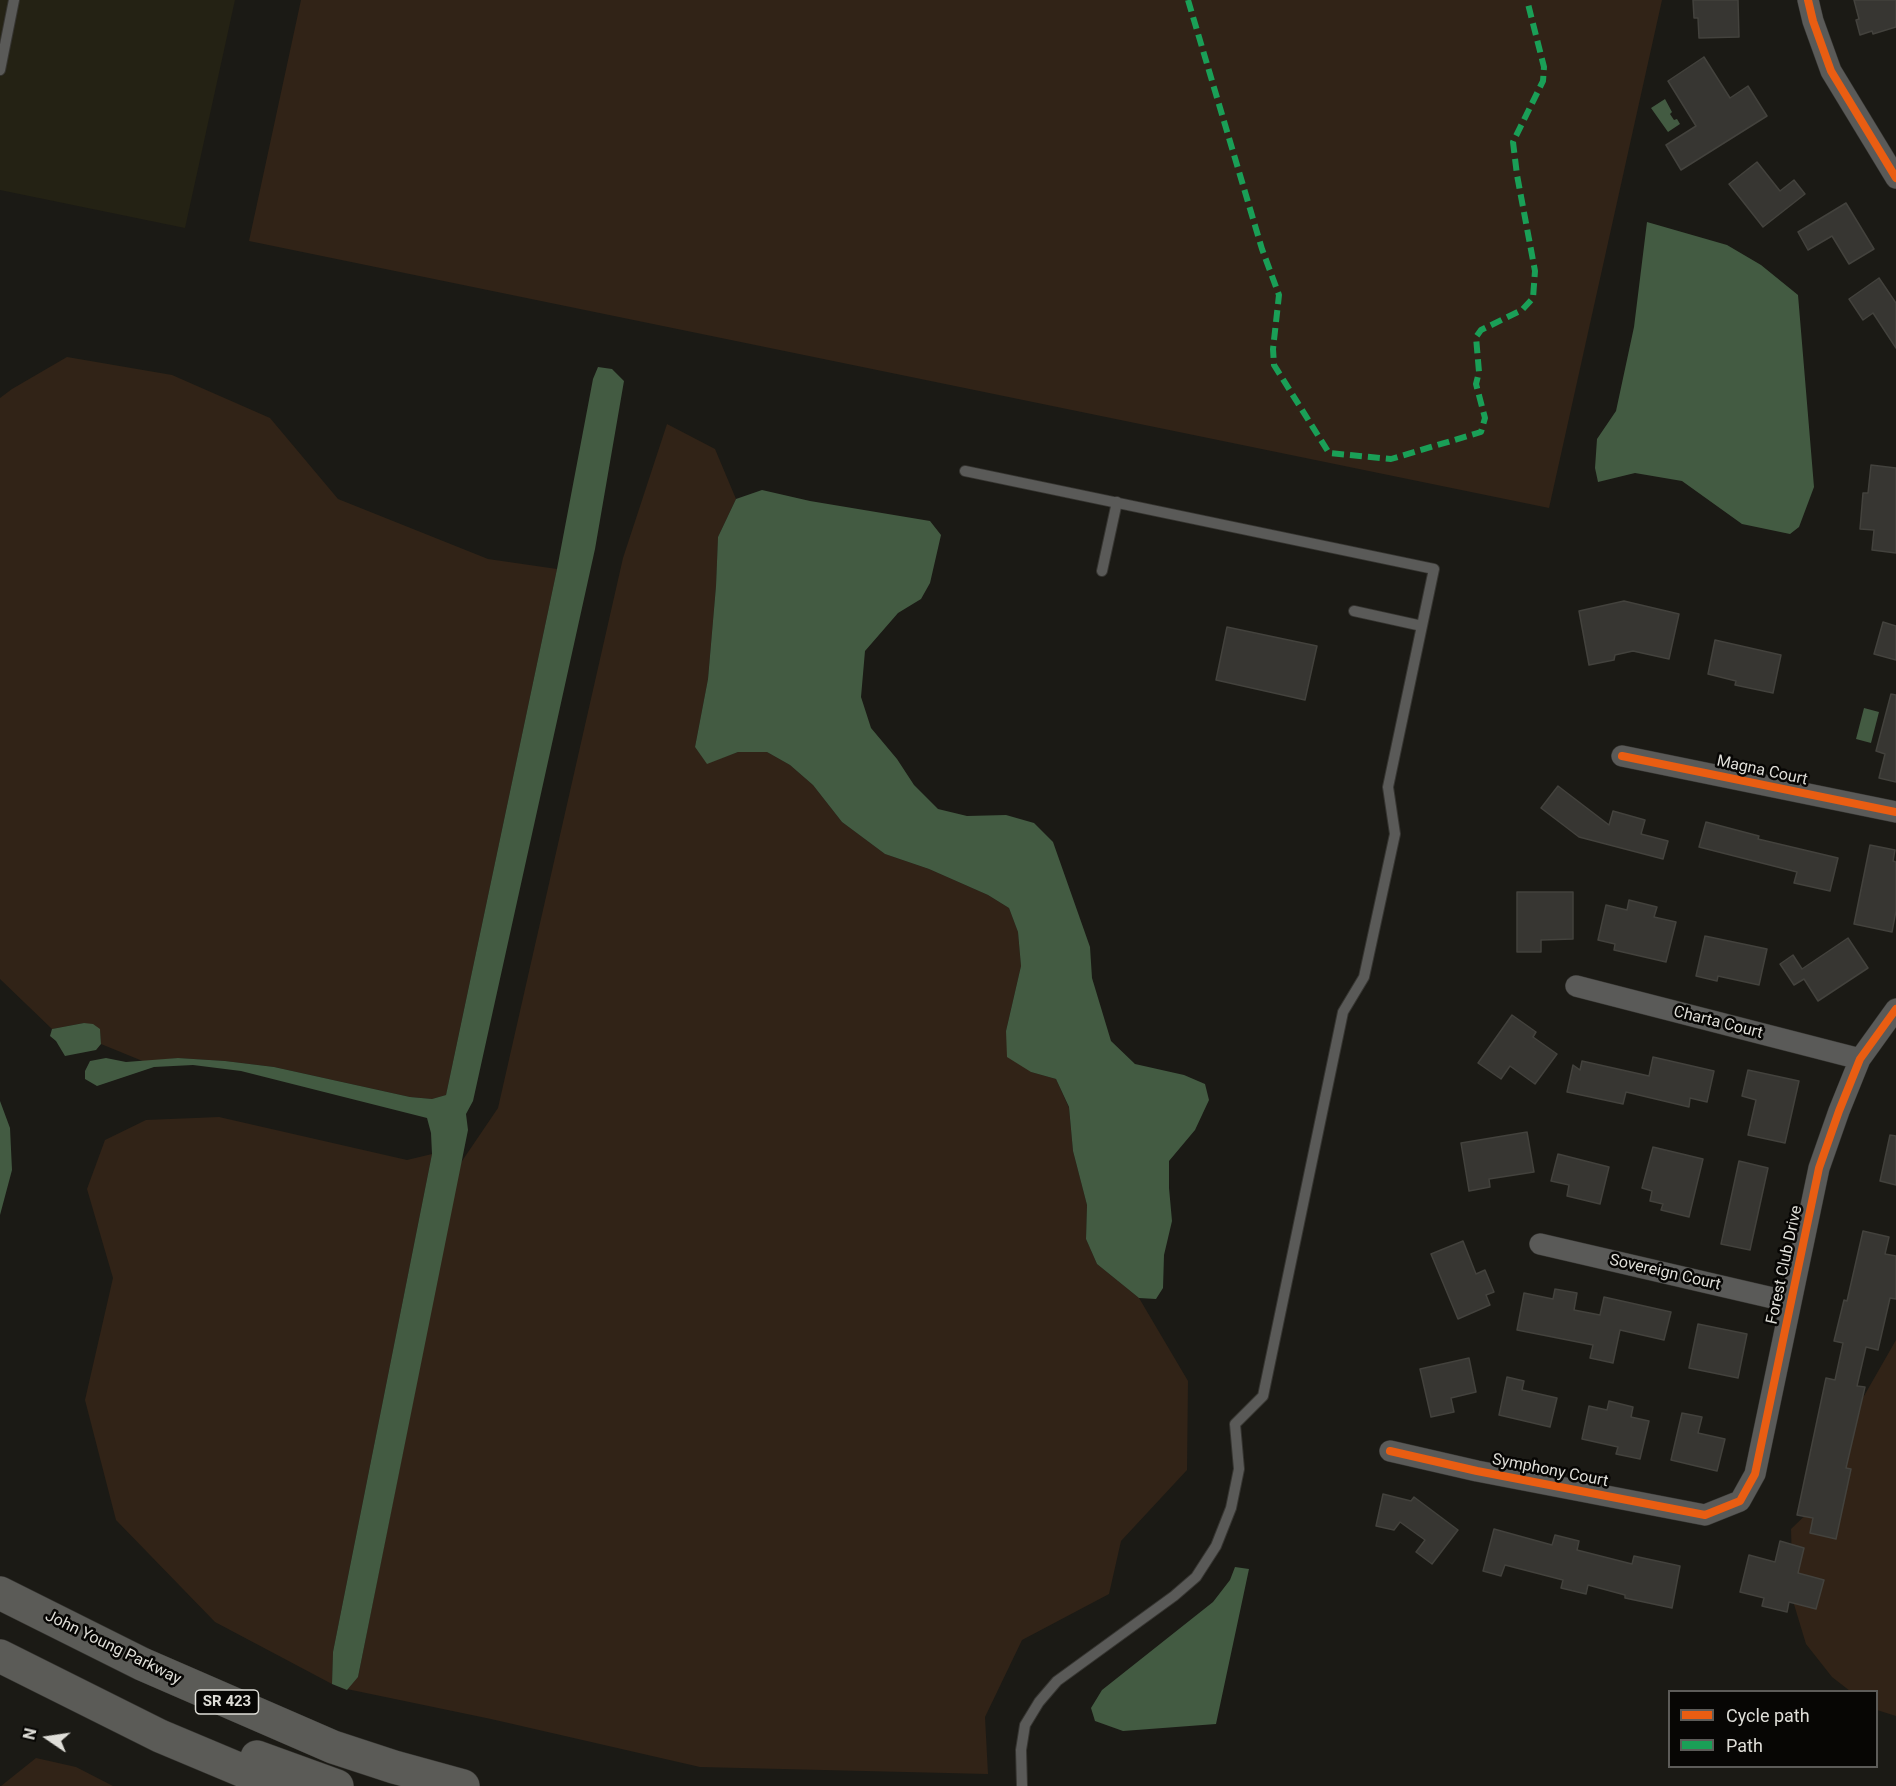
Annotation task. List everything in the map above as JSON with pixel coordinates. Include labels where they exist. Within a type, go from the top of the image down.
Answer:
[{"type":"main road","name":"John Young Parkway","points":[[0,1593],[142,1664],[333,1747],[418,1780],[463,1786]]},
{"type":"main road","points":[[0,1656],[159,1736],[279,1786]]},
{"type":"main road","points":[[78,1696],[116,1698],[192,1732],[337,1786]]},
{"type":"street","points":[[1808,0],[1831,71],[1896,178]]},
{"type":"street","name":"Magna Court","points":[[1622,756],[1896,812]]},
{"type":"street","name":"Charta Court","points":[[1576,986],[1860,1059]]},
{"type":"street","name":"Forest Club Drive","points":[[1705,1515],[1740,1501],[1755,1474],[1819,1168],[1860,1059],[1896,1009]]},
{"type":"street","name":"Sovereign Court","points":[[1540,1244],[1791,1302]]},
{"type":"street","name":"Symphony Court","points":[[1390,1451],[1477,1471],[1705,1515]]},
{"type":"lane","points":[[0,70],[14,0]]},
{"type":"lane","points":[[965,471],[1434,569],[1388,787],[1395,834],[1364,977],[1343,1012],[1263,1396],[1236,1424],[1239,1469],[1231,1508],[1216,1546],[1196,1577],[1174,1596],[1057,1681],[1039,1702],[1025,1725],[1021,1750],[1022,1786]]},
{"type":"lane","points":[[1102,571],[1117,502]]},
{"type":"lane","points":[[1354,611],[1422,627]]},
{"type":"shaded area","points":[[0,0],[235,0],[185,228],[0,190]]},
{"type":"shaded area","points":[[301,0],[1662,0],[1549,508],[249,241]]},
{"type":"shaded area","points":[[1665,99],[1672,112],[1670,114],[1680,124],[1668,132],[1651,108]]},
{"type":"shaded area","points":[[1647,222],[1727,245],[1761,265],[1798,295],[1814,487],[1799,527],[1790,534],[1742,524],[1682,481],[1635,473],[1598,482],[1595,468],[1597,439],[1616,411],[1634,327]]},
{"type":"shaded area","points":[[67,357],[172,375],[270,418],[338,499],[488,559],[557,569],[446,1095],[432,1099],[410,1097],[274,1067],[225,1061],[178,1058],[145,1062],[101,1044],[100,1030],[84,1023],[52,1029],[0,979],[0,398]]},
{"type":"shaded area","points":[[598,367],[612,369],[624,381],[595,549],[473,1101],[466,1114],[468,1130],[358,1677],[347,1690],[332,1684],[333,1652],[432,1154],[431,1133],[427,1118],[241,1071],[193,1065],[154,1067],[97,1086],[85,1079],[85,1071],[90,1061],[106,1058],[126,1062],[178,1058],[225,1061],[274,1067],[410,1097],[432,1099],[446,1095],[557,569],[593,379]]},
{"type":"shaded area","points":[[667,424],[715,449],[736,499],[718,537],[708,679],[695,747],[707,763],[738,752],[767,752],[790,765],[813,785],[842,822],[885,854],[929,869],[988,895],[1009,908],[1018,932],[1021,966],[1006,1031],[1031,1072],[1056,1079],[1069,1108],[1073,1151],[1087,1205],[1086,1239],[1097,1264],[1139,1298],[1188,1381],[1187,1470],[1121,1541],[1109,1594],[1022,1640],[985,1717],[988,1774],[700,1767],[491,1719],[342,1688],[358,1677],[460,1164],[498,1108],[623,558]]},
{"type":"shaded area","points":[[762,490],[810,501],[930,521],[941,535],[930,583],[921,599],[898,613],[865,651],[861,697],[871,728],[897,759],[914,785],[938,809],[967,816],[1006,815],[1034,823],[1053,842],[1090,947],[1092,978],[1111,1041],[1135,1064],[1184,1075],[1205,1084],[1209,1100],[1195,1130],[1169,1161],[1172,1221],[1164,1255],[1163,1288],[1156,1299],[1139,1298],[1097,1264],[1086,1239],[1087,1205],[1073,1151],[1069,1107],[1056,1079],[1031,1072],[1007,1057],[1006,1031],[1021,966],[1018,932],[1009,908],[988,895],[929,869],[885,854],[842,822],[813,785],[790,765],[767,752],[738,752],[707,764],[695,747],[708,679],[718,537],[736,499]]},
{"type":"shaded area","points":[[1864,708],[1879,712],[1871,743],[1856,739]]},
{"type":"shaded area","points":[[84,1023],[93,1024],[100,1029],[101,1044],[96,1050],[65,1056],[50,1036],[52,1029]]},
{"type":"shaded area","points":[[0,1101],[10,1128],[12,1170],[0,1215]]},
{"type":"shaded area","points":[[219,1117],[407,1160],[432,1154],[333,1652],[332,1684],[215,1622],[116,1520],[85,1400],[113,1278],[87,1189],[105,1140],[146,1120]]},
{"type":"shaded area","points":[[1896,1340],[1896,1716],[1878,1710],[1878,1690],[1849,1690],[1832,1677],[1806,1644],[1793,1601],[1791,1529],[1819,1502],[1837,1425],[1864,1396]]},
{"type":"shaded area","points":[[1235,1567],[1249,1569],[1216,1724],[1123,1731],[1095,1721],[1091,1708],[1102,1690],[1213,1602],[1230,1580]]},
{"type":"shaded area","points":[[36,1758],[76,1767],[113,1786],[1,1786]]},
{"type":"building","points":[[1693,0],[1738,0],[1739,37],[1699,38],[1698,18],[1694,18]]},
{"type":"building","points":[[1854,0],[1896,0],[1896,27],[1873,34],[1872,31],[1860,35]]},
{"type":"building","points":[[1704,57],[1730,98],[1748,86],[1767,116],[1681,170],[1666,145],[1696,126],[1668,81]]},
{"type":"building","points":[[1757,162],[1780,191],[1794,180],[1805,194],[1763,227],[1729,184]]},
{"type":"building","points":[[1846,203],[1874,249],[1849,264],[1832,236],[1808,250],[1798,232]]},
{"type":"building","points":[[1879,278],[1896,303],[1896,348],[1873,313],[1863,320],[1849,299]]},
{"type":"building","points":[[1871,465],[1896,468],[1896,553],[1872,550],[1874,530],[1860,529],[1863,493],[1868,493]]},
{"type":"building","points":[[1624,601],[1679,614],[1669,659],[1633,651],[1615,655],[1614,660],[1589,665],[1579,611]]},
{"type":"building","points":[[1883,622],[1896,626],[1896,660],[1874,654]]},
{"type":"building","points":[[1227,627],[1317,646],[1305,700],[1216,680]]},
{"type":"building","points":[[1715,640],[1781,655],[1773,693],[1735,685],[1736,681],[1708,674]]},
{"type":"building","points":[[1891,694],[1896,695],[1896,782],[1879,778],[1885,754],[1876,751]]},
{"type":"building","points":[[1558,786],[1609,825],[1613,811],[1645,820],[1641,834],[1668,841],[1663,859],[1579,837],[1541,808]]},
{"type":"building","points":[[1706,822],[1759,836],[1758,839],[1838,858],[1830,891],[1794,883],[1797,872],[1699,847]]},
{"type":"building","points":[[1870,845],[1895,850],[1893,861],[1896,862],[1896,911],[1892,932],[1854,924]]},
{"type":"building","points":[[1517,892],[1573,892],[1573,939],[1541,940],[1541,952],[1517,952]]},
{"type":"building","points":[[1629,900],[1657,907],[1654,917],[1676,922],[1666,962],[1614,950],[1615,944],[1598,940],[1606,905],[1627,910]]},
{"type":"building","points":[[1705,936],[1767,949],[1759,985],[1718,976],[1717,981],[1696,976]]},
{"type":"building","points":[[1848,938],[1868,968],[1818,1001],[1804,979],[1794,985],[1780,964],[1793,955],[1802,969]]},
{"type":"building","points":[[1512,1015],[1536,1032],[1533,1037],[1557,1054],[1535,1084],[1510,1066],[1501,1079],[1478,1063]]},
{"type":"building","points":[[1653,1057],[1714,1071],[1707,1102],[1690,1098],[1689,1107],[1626,1092],[1623,1104],[1567,1092],[1573,1065],[1580,1070],[1582,1061],[1649,1076]]},
{"type":"building","points":[[1748,1070],[1799,1081],[1785,1143],[1748,1135],[1756,1100],[1742,1096]]},
{"type":"building","points":[[1527,1132],[1534,1172],[1489,1179],[1490,1187],[1469,1191],[1461,1143]]},
{"type":"building","points":[[1890,1135],[1896,1136],[1896,1185],[1880,1181]]},
{"type":"building","points":[[1653,1147],[1703,1159],[1689,1217],[1661,1210],[1663,1204],[1650,1201],[1652,1191],[1642,1188]]},
{"type":"building","points":[[1558,1154],[1609,1167],[1600,1204],[1567,1196],[1569,1185],[1551,1181]]},
{"type":"building","points":[[1739,1161],[1768,1168],[1750,1250],[1721,1244]]},
{"type":"building","points":[[1863,1231],[1889,1237],[1885,1254],[1896,1256],[1896,1299],[1890,1298],[1878,1350],[1866,1347],[1857,1386],[1865,1387],[1846,1468],[1851,1469],[1836,1539],[1810,1533],[1813,1518],[1797,1515],[1826,1378],[1835,1380],[1843,1343],[1834,1341],[1844,1300],[1847,1301]]},
{"type":"building","points":[[1463,1241],[1476,1274],[1485,1270],[1494,1292],[1486,1295],[1490,1305],[1458,1319],[1431,1254]]},
{"type":"building","points":[[1555,1289],[1577,1293],[1574,1310],[1600,1315],[1604,1297],[1671,1312],[1664,1340],[1620,1330],[1613,1363],[1590,1358],[1593,1345],[1517,1330],[1524,1293],[1553,1299]]},
{"type":"building","points":[[1698,1324],[1747,1334],[1738,1378],[1689,1368]]},
{"type":"building","points":[[1469,1358],[1476,1392],[1451,1398],[1454,1412],[1431,1417],[1420,1369]]},
{"type":"building","points":[[1507,1377],[1524,1381],[1522,1390],[1557,1398],[1550,1427],[1499,1415]]},
{"type":"building","points":[[1609,1401],[1633,1407],[1631,1417],[1649,1421],[1640,1459],[1616,1454],[1618,1447],[1582,1439],[1589,1406],[1607,1410]]},
{"type":"building","points":[[1682,1413],[1702,1417],[1698,1433],[1725,1439],[1717,1471],[1671,1460]]},
{"type":"building","points":[[1383,1494],[1411,1501],[1414,1497],[1458,1530],[1432,1564],[1416,1552],[1425,1540],[1400,1522],[1394,1530],[1376,1526]]},
{"type":"building","points":[[1494,1529],[1552,1545],[1555,1535],[1579,1541],[1577,1550],[1632,1564],[1634,1556],[1680,1566],[1672,1608],[1625,1598],[1625,1595],[1588,1585],[1586,1594],[1561,1588],[1563,1580],[1505,1565],[1501,1576],[1483,1571]]},
{"type":"building","points":[[1780,1541],[1804,1548],[1798,1573],[1824,1580],[1816,1609],[1789,1602],[1787,1612],[1762,1606],[1764,1598],[1740,1592],[1749,1555],[1775,1562]]},
{"type":"marked path","points":[[1188,0],[1262,249],[1279,295],[1273,349],[1274,365],[1329,453],[1391,459],[1481,432],[1485,418],[1476,384],[1479,372],[1476,337],[1481,330],[1522,310],[1533,298],[1535,271],[1513,142],[1543,81],[1544,67],[1527,0]]},
{"type":"cycle path","points":[[1808,0],[1831,71],[1896,178]]},
{"type":"cycle path","points":[[1622,756],[1896,812]]},
{"type":"cycle path","points":[[1390,1451],[1477,1471],[1705,1515],[1740,1501],[1755,1474],[1819,1168],[1860,1059],[1896,1009]]}]
